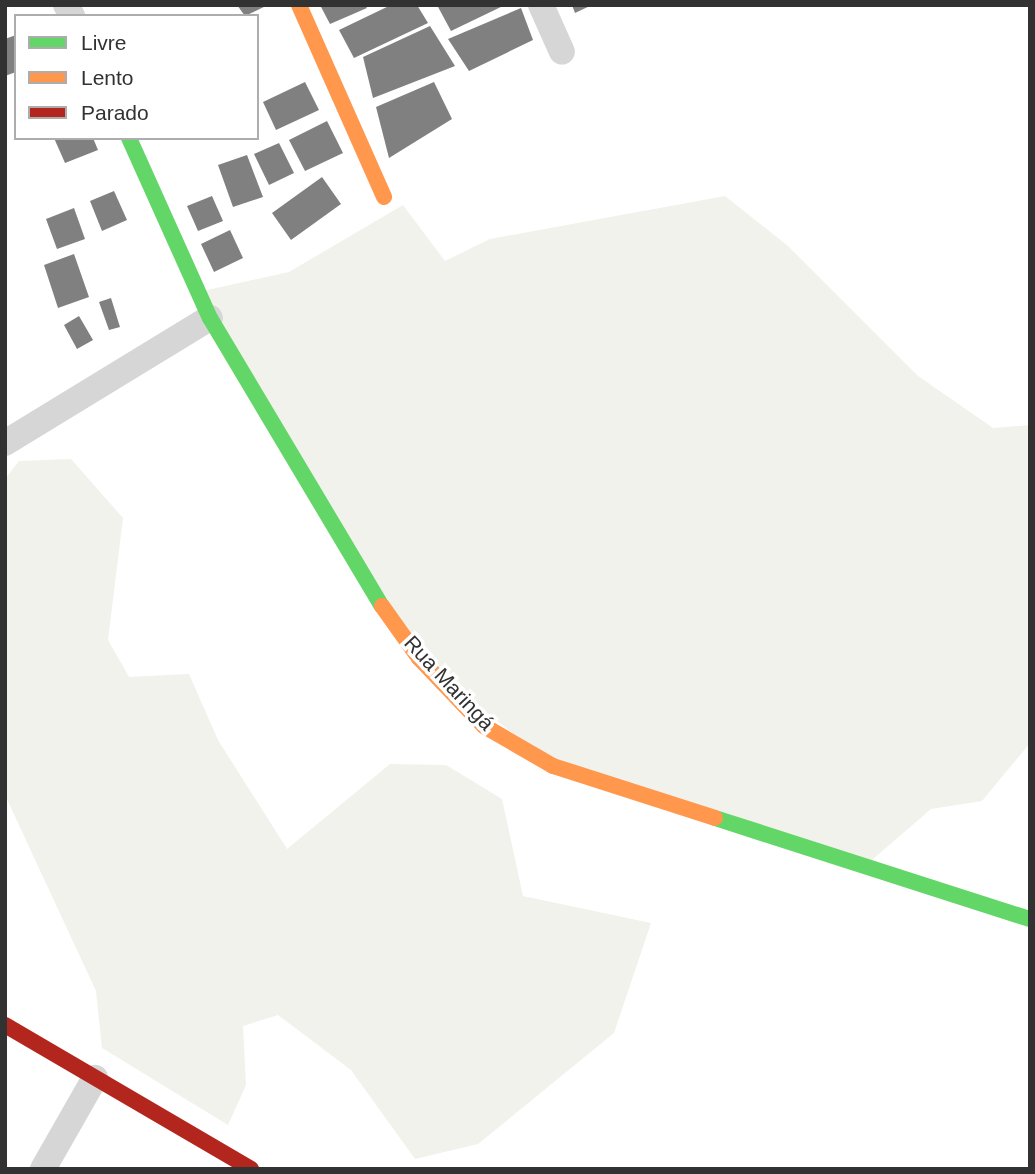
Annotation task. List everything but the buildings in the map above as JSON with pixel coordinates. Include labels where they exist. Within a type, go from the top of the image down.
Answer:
[{"type":"street","points":[[299,5],[384,197]]},
{"type":"street","points":[[541,5],[562,52]]},
{"type":"street","name":"Rua Maringá","points":[[130,140],[210,318],[374,594],[419,658],[484,726],[552,766],[1030,919]]},
{"type":"street","points":[[5,443],[210,318]]},
{"type":"street","points":[[5,1025],[251,1169]]},
{"type":"street","points":[[43,1169],[96,1078]]},
{"type":"shaded area","points":[[725,196],[788,246],[918,376],[993,428],[1030,425],[1030,743],[982,801],[931,809],[865,866],[553,766],[419,658],[198,292],[289,272],[403,205],[445,261],[490,239]]},
{"type":"shaded area","points":[[71,459],[123,518],[108,640],[129,677],[189,674],[218,740],[287,849],[390,764],[446,765],[502,799],[523,896],[651,923],[614,1033],[478,1144],[415,1159],[351,1070],[278,1015],[243,1026],[246,1085],[228,1125],[102,1048],[96,991],[5,795],[5,479],[19,461]]},
{"type":"traffic: fast","points":[[130,140],[210,318],[382,606]]},
{"type":"traffic: fast","points":[[715,818],[1030,919]]},
{"type":"traffic: slow","points":[[299,5],[384,197]]},
{"type":"traffic: slow","points":[[382,606],[419,658],[484,726],[553,766],[715,818]]},
{"type":"traffic: jam","points":[[5,1025],[251,1169]]}]
